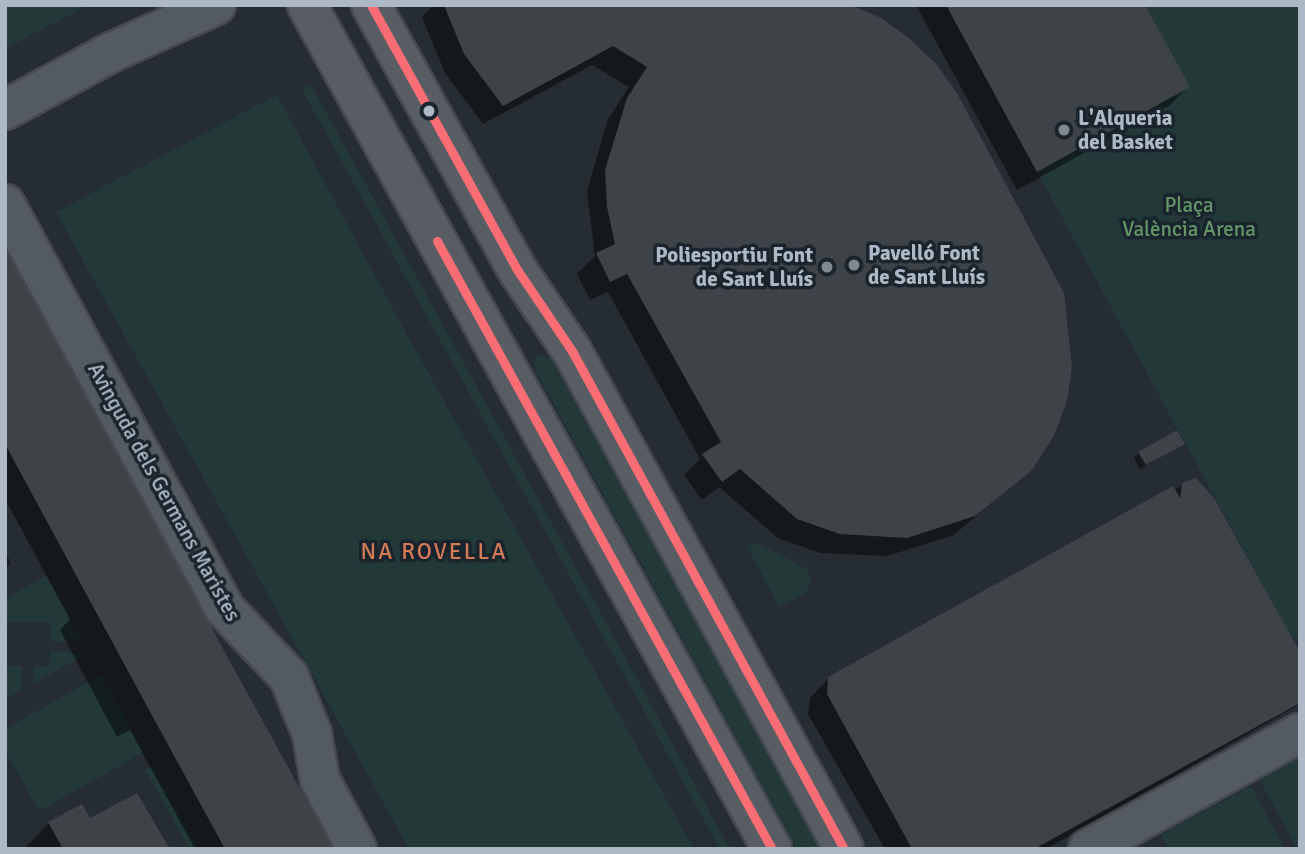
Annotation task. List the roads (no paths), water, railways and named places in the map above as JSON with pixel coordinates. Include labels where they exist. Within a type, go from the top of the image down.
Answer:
[{"type":"main road","points":[[307,5],[772,849]]},
{"type":"main road","points":[[371,5],[516,268],[572,351],[844,849]]},
{"type":"main road","points":[[511,374],[509,344],[520,331],[537,327],[552,333],[572,351]]},
{"type":"street","points":[[112,52],[171,5]]},
{"type":"street","points":[[5,110],[112,52],[216,5]]},
{"type":"street","name":"Avinguda dels Germans Maristes","points":[[5,204],[225,610],[289,677],[312,734],[320,780],[357,849]]},
{"type":"street","points":[[1088,849],[1300,733]]},
{"type":"place","name":"L'Alqueria del Basket","points":[[1064,130]]},
{"type":"place","name":"Pavelló Font de Sant Lluís","points":[[854,265]]},
{"type":"place","name":"Poliesportiu Font de Sant Lluís","points":[[827,267]]},
{"type":"district","name":"NA ROVELLA","points":[[434,552]]},
{"type":"park label","name":"Plaça València Arena","points":[[1189,217]]}]
